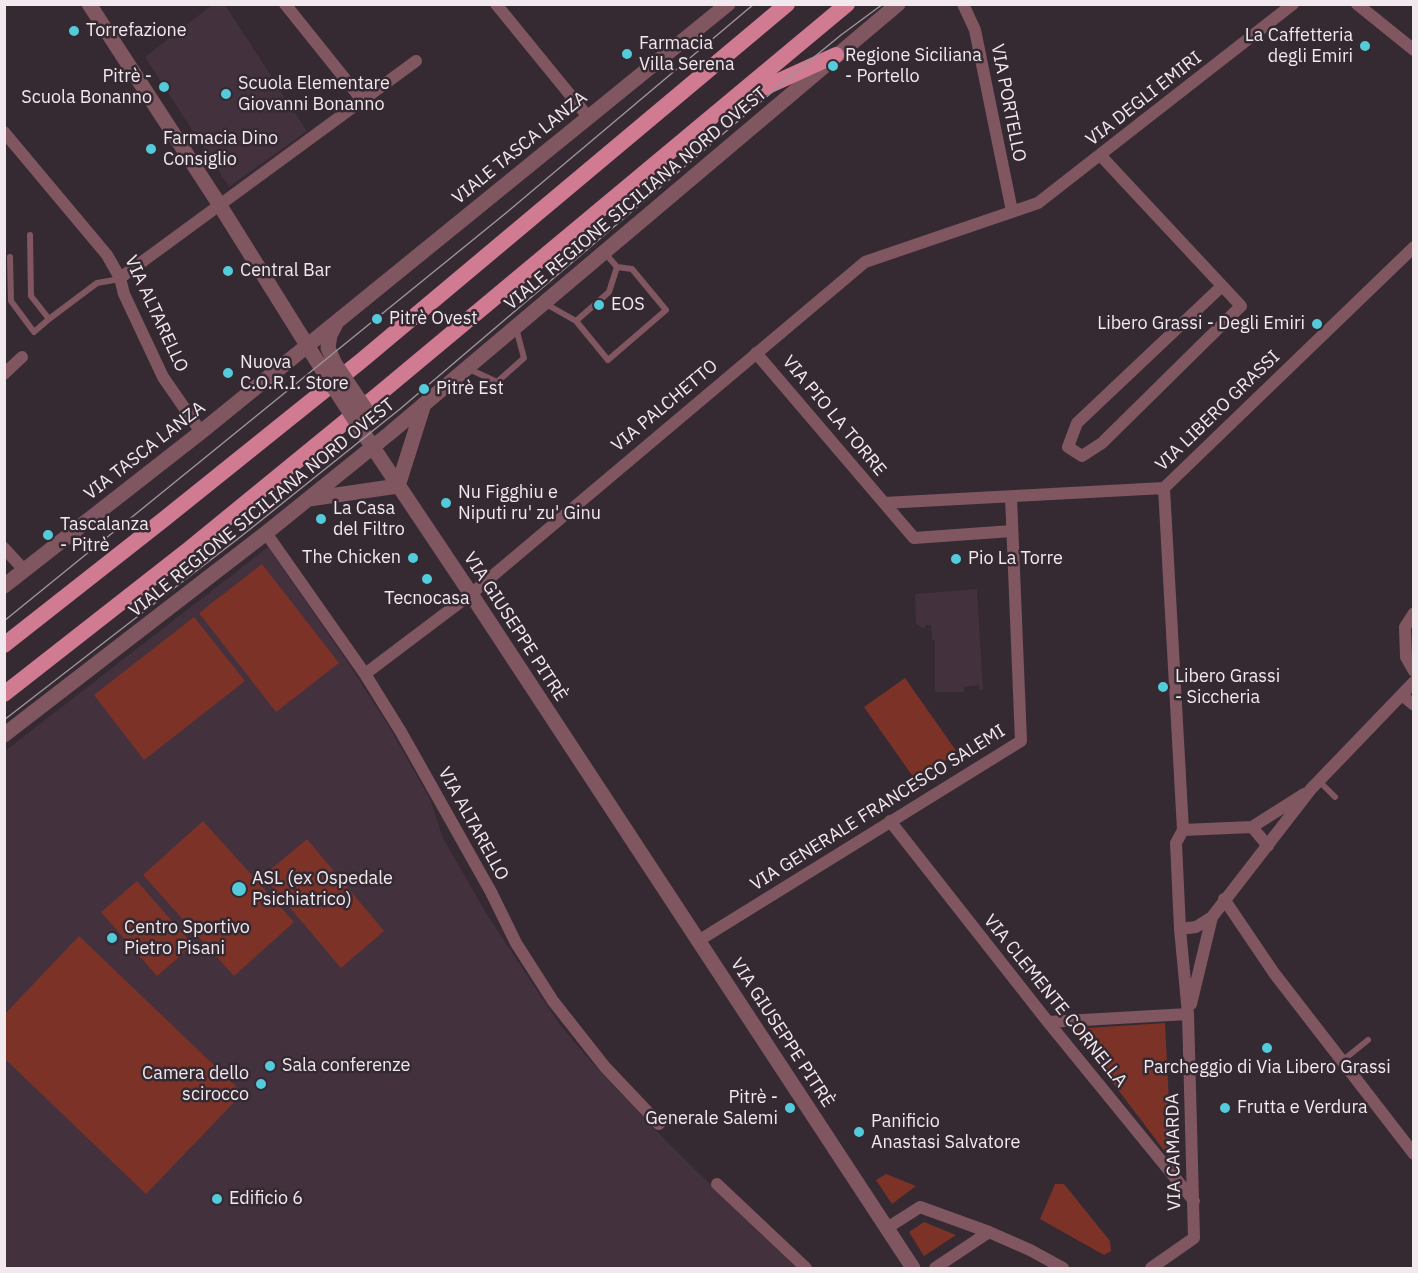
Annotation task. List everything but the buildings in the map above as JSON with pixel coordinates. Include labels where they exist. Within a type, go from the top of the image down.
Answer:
[{"type":"main road","points":[[4,645],[360,361],[787,4]]},
{"type":"main road","name":"VIALE REGIONE SICILIANA NORD OVEST","points":[[4,694],[224,520],[846,4]]},
{"type":"main road","points":[[728,104],[836,55]]},
{"type":"street","name":"VIA GIUSEPPE PITRÈ","points":[[89,4],[308,345],[330,369],[366,424],[372,447],[471,594],[913,1269]]},
{"type":"street","points":[[285,4],[362,100]]},
{"type":"street","points":[[496,4],[589,118]]},
{"type":"street","name":"VIALE TASCA LANZA","points":[[337,321],[728,4]]},
{"type":"street","name":"VIALE REGIONE SICILIANA NORD OVEST","points":[[4,735],[266,533],[390,433],[897,4]]},
{"type":"street","name":"VIA PORTELLO","points":[[963,4],[975,30],[1012,211]]},
{"type":"street","name":"VIA DEGLI EMIRI","points":[[1012,211],[1038,203],[1293,4]]},
{"type":"street","points":[[1357,4],[1413,50]]},
{"type":"street","points":[[120,278],[416,62]]},
{"type":"street","name":"VIA ALTARELLO","points":[[4,132],[107,255],[120,278],[124,294],[163,377],[201,432]]},
{"type":"street","points":[[1101,156],[1241,306],[1102,443],[1082,456],[1068,447],[1077,423],[1222,286]]},
{"type":"street","name":"VIA PALCHETTO","points":[[365,674],[471,594],[865,262],[1012,211]]},
{"type":"street","name":"VIA LIBERO GRASSI","points":[[1188,1014],[1180,929],[1176,843],[1183,830],[1164,489],[1413,247]]},
{"type":"street","name":"VIA GIUSEPPE PITRÈ","points":[[330,369],[328,348],[330,335],[337,321]]},
{"type":"street","points":[[308,345],[337,321]]},
{"type":"street","name":"VIA TASCA LANZA","points":[[4,586],[308,345]]},
{"type":"street","name":"VIA PIO LA TORRE","points":[[756,353],[914,538],[1012,531]]},
{"type":"street","points":[[4,374],[22,357]]},
{"type":"street","points":[[309,499],[398,486],[424,404]]},
{"type":"street","name":"VIA GIUSEPPE PITRÈ","points":[[366,424],[390,433]]},
{"type":"street","name":"VIA PIO LA TORRE","points":[[884,503],[1164,489]]},
{"type":"street","points":[[1011,497],[1012,531]]},
{"type":"street","name":"VIA GENERALE FRANCESCO SALEMI","points":[[698,941],[1021,741],[1012,531]]},
{"type":"street","name":"VIA ALTARELLO","points":[[266,533],[365,674],[401,732],[492,892],[516,943],[553,1001],[605,1067],[659,1124]]},
{"type":"street","points":[[4,548],[24,570]]},
{"type":"street","points":[[1413,613],[1405,627],[1406,657],[1413,671]]},
{"type":"street","points":[[1048,1022],[1188,1014],[1212,917],[1224,899],[1315,785],[1413,682]]},
{"type":"street","points":[[1402,695],[1413,705]]},
{"type":"street","points":[[1183,830],[1252,827],[1315,785]]},
{"type":"street","name":"VIA CLEMENTE CORNELLA","points":[[890,821],[1048,1022],[1194,1201]]},
{"type":"street","points":[[1252,827],[1268,846]]},
{"type":"street","points":[[1224,899],[1274,973],[1413,1154]]},
{"type":"street","points":[[1180,929],[1196,927],[1212,917]]},
{"type":"street","name":"VIA CAMARDA","points":[[1151,1269],[1194,1238],[1188,1014]]},
{"type":"street","points":[[717,1184],[806,1269]]},
{"type":"street","points":[[887,1228],[920,1207],[989,1232],[1030,1250],[1063,1269]]},
{"type":"street","points":[[935,1269],[989,1232]]},
{"type":"lane","points":[[30,235],[31,296],[49,320]]},
{"type":"lane","points":[[543,302],[576,321],[608,360],[666,310],[632,269],[617,267],[604,251]]},
{"type":"lane","points":[[10,257],[11,301],[34,332],[97,284],[120,278]]},
{"type":"lane","points":[[576,321],[609,292],[617,267]]},
{"type":"lane","points":[[466,368],[497,382],[524,358],[516,326]]},
{"type":"lane","points":[[1315,785],[1335,797]]},
{"type":"lane","points":[[1341,1061],[1368,1040]]},
{"type":"shaded area","name":"Scuola Elementare Giovanni Bonanno","points":[[212,5],[225,5],[307,131],[229,187],[145,57]]},
{"type":"shaded area","name":"ASL (ex Ospedale Psichiatrico)","points":[[268,547],[388,725],[430,799],[443,838],[486,913],[560,1025],[594,1065],[669,1144],[797,1268],[5,1268],[5,751]]},
{"type":"shaded area","points":[[262,564],[339,663],[276,712],[199,613]]},
{"type":"shaded area","points":[[977,589],[983,690],[980,690],[979,685],[964,687],[964,692],[935,692],[935,641],[932,640],[931,625],[926,625],[924,629],[916,624],[915,594]]},
{"type":"shaded area","points":[[194,617],[245,681],[144,760],[94,695]]},
{"type":"shaded area","points":[[905,678],[957,752],[916,781],[864,707]]},
{"type":"shaded area","points":[[203,821],[294,922],[234,976],[143,875]]},
{"type":"shaded area","points":[[307,839],[384,931],[341,968],[263,876]]},
{"type":"shaded area","points":[[137,881],[193,945],[157,976],[101,912]]},
{"type":"shaded area","points":[[79,936],[243,1093],[146,1194],[5,1059],[5,1014]]},
{"type":"shaded area","points":[[1165,1023],[1172,1161],[1072,1029]]},
{"type":"shaded area","points":[[886,1174],[916,1186],[892,1204],[876,1180]]},
{"type":"shaded area","points":[[1055,1184],[1064,1184],[1110,1241],[1111,1251],[1104,1255],[1040,1219]]},
{"type":"shaded area","points":[[924,1222],[956,1235],[924,1256],[909,1232]]},
{"type":"tram line","points":[[4,621],[506,213],[754,4]]},
{"type":"tram line","points":[[4,720],[244,534],[400,409],[791,76],[883,4]]},
{"type":"place","name":"Torrefazione","points":[[74,31]]},
{"type":"place","name":"La Caffetteria degli Emiri","points":[[1365,46]]},
{"type":"place","name":"Farmacia Villa Serena","points":[[627,54]]},
{"type":"place","name":"Regione Siciliana - Portello","points":[[833,66]]},
{"type":"place","name":"Pitrè - Scuola Bonanno","points":[[164,87]]},
{"type":"place","name":"Scuola Elementare Giovanni Bonanno","points":[[226,94]]},
{"type":"place","name":"Farmacia Dino Consiglio","points":[[151,149]]},
{"type":"place","name":"Central Bar","points":[[228,271]]},
{"type":"place","name":"EOS","points":[[599,305]]},
{"type":"place","name":"Pitrè Ovest","points":[[377,319]]},
{"type":"place","name":"Libero Grassi - Degli Emiri","points":[[1317,324]]},
{"type":"place","name":"Nuova C.O.R.I. Store","points":[[228,373]]},
{"type":"place","name":"Pitrè Est","points":[[424,389]]},
{"type":"place","name":"Nu Figghiu e Niputi ru' zu' Ginu","points":[[446,503]]},
{"type":"place","name":"La Casa del Filtro","points":[[321,519]]},
{"type":"place","name":"Tascalanza - Pitrè","points":[[48,535]]},
{"type":"place","name":"The Chicken","points":[[413,558]]},
{"type":"place","name":"Pio La Torre","points":[[956,559]]},
{"type":"place","name":"Tecnocasa","points":[[427,579]]},
{"type":"place","name":"Libero Grassi - Siccheria","points":[[1163,687]]},
{"type":"place","name":"ASL (ex Ospedale Psichiatrico)","points":[[239,889]]},
{"type":"place","name":"Centro Sportivo Pietro Pisani","points":[[112,938]]},
{"type":"place","name":"Parcheggio di Via Libero Grassi","points":[[1267,1048]]},
{"type":"place","name":"Sala conferenze","points":[[270,1066]]},
{"type":"place","name":"Camera dello scirocco","points":[[261,1084]]},
{"type":"place","name":"Pitrè - Generale Salemi","points":[[790,1108]]},
{"type":"place","name":"Frutta e Verdura","points":[[1225,1108]]},
{"type":"place","name":"Panificio Anastasi Salvatore","points":[[859,1132]]},
{"type":"place","name":"Edificio 6","points":[[217,1199]]}]
